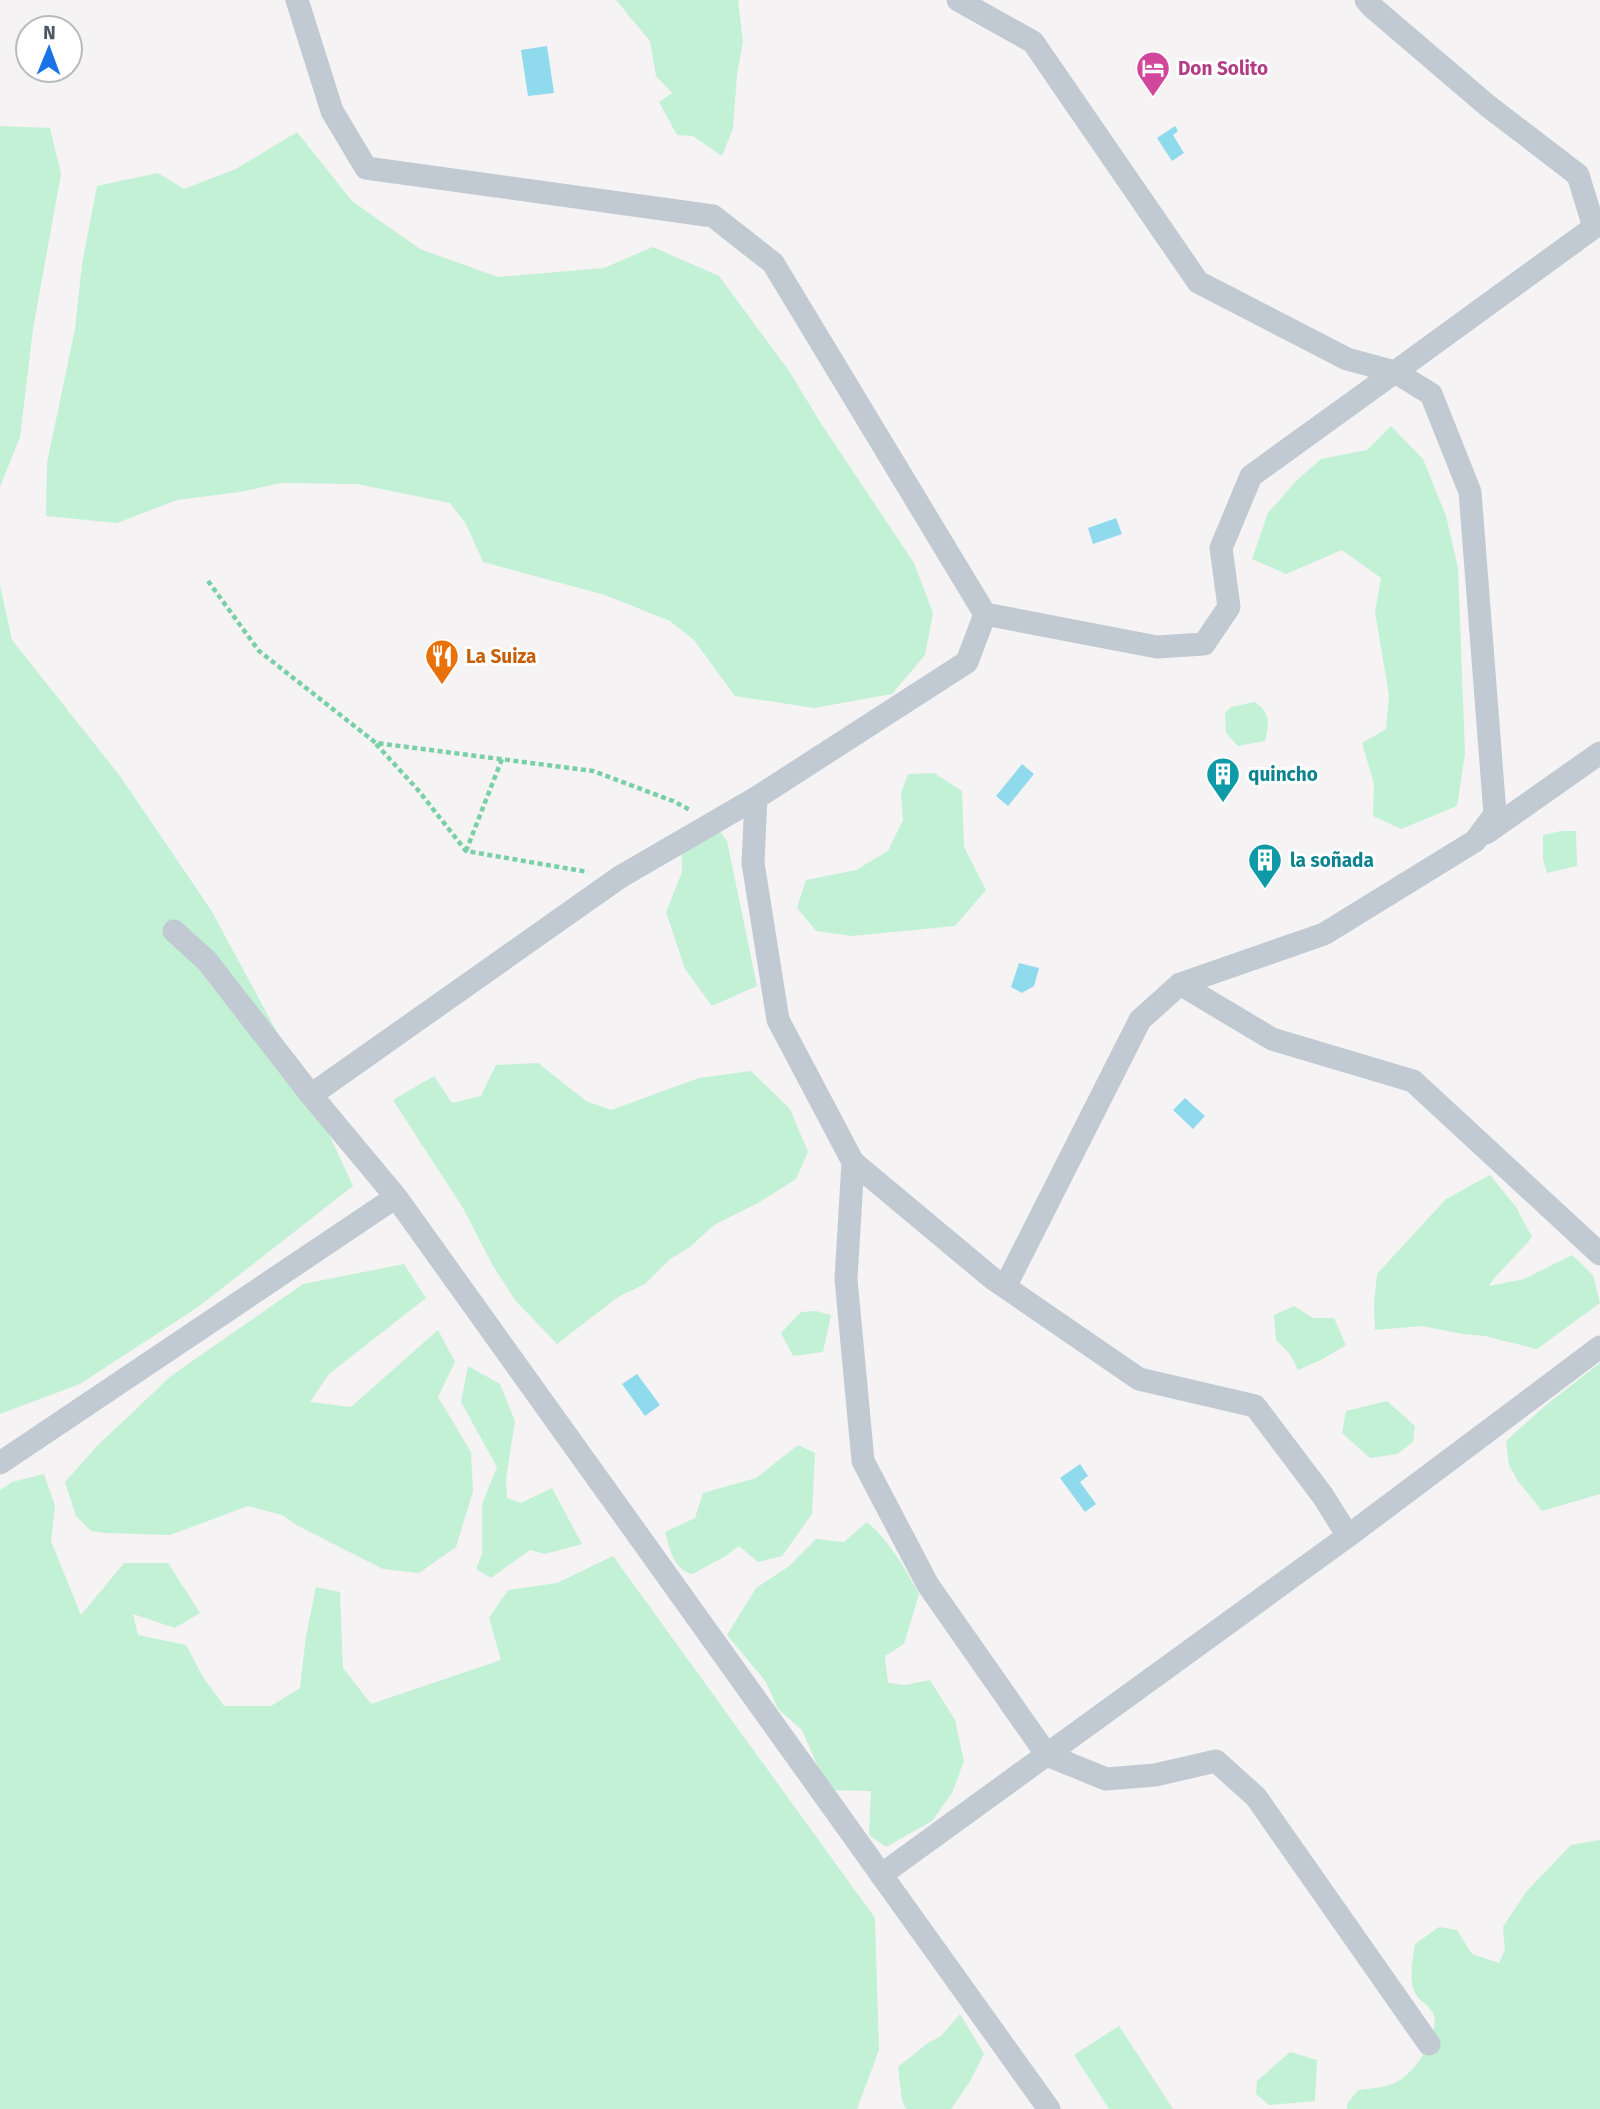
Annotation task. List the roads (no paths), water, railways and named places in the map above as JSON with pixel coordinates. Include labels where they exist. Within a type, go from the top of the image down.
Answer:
[{"type":"street","points":[[296,0],[332,111],[366,168],[713,216],[773,263],[985,614],[1157,647],[1204,643],[1229,607],[1221,548],[1251,476],[1597,225],[1578,175],[1488,106],[1366,0]]},
{"type":"street","points":[[958,0],[1033,42],[1198,282],[1348,359],[1395,372],[1431,394],[1470,492],[1495,814],[1475,841]]},
{"type":"street","points":[[311,1095],[620,877],[756,798],[967,662],[985,614]]},
{"type":"street","points":[[1005,1287],[1140,1020],[1180,984],[1324,934],[1475,841],[1600,753]]},
{"type":"street","points":[[756,798],[753,863],[778,1020],[853,1162],[992,1278],[1139,1379],[1255,1406],[1323,1496],[1348,1536]]},
{"type":"street","points":[[173,931],[207,961],[311,1095],[396,1197],[1049,2109]]},
{"type":"street","points":[[1180,984],[1272,1039],[1413,1081],[1600,1254]]},
{"type":"street","points":[[853,1162],[846,1279],[863,1461],[928,1585],[1047,1755],[1106,1779],[1156,1775],[1216,1761],[1256,1797],[1429,2044]]},
{"type":"street","points":[[0,1463],[396,1197]]},
{"type":"street","points":[[881,1875],[1348,1536],[1600,1347]]},
{"type":"water","points":[[547,46],[554,93],[528,96],[521,50]]},
{"type":"water","points":[[1175,126],[1178,131],[1173,135],[1184,153],[1172,161],[1157,138]]},
{"type":"water","points":[[1116,518],[1122,534],[1093,544],[1088,528]]},
{"type":"water","points":[[1022,764],[1034,774],[1008,806],[996,796]]},
{"type":"water","points":[[1019,963],[1039,968],[1034,986],[1022,993],[1011,987]]},
{"type":"water","points":[[1185,1098],[1205,1116],[1193,1129],[1173,1110]]},
{"type":"water","points":[[637,1374],[660,1405],[645,1416],[622,1384]]},
{"type":"water","points":[[1080,1464],[1088,1476],[1080,1482],[1096,1504],[1085,1512],[1060,1478]]},
{"type":"place","name":"Don Solito","points":[[1153,98]]},
{"type":"place","name":"La Suiza","points":[[442,686]]},
{"type":"place","name":"quincho","points":[[1223,804]]},
{"type":"place","name":"la soñada","points":[[1265,890]]}]
